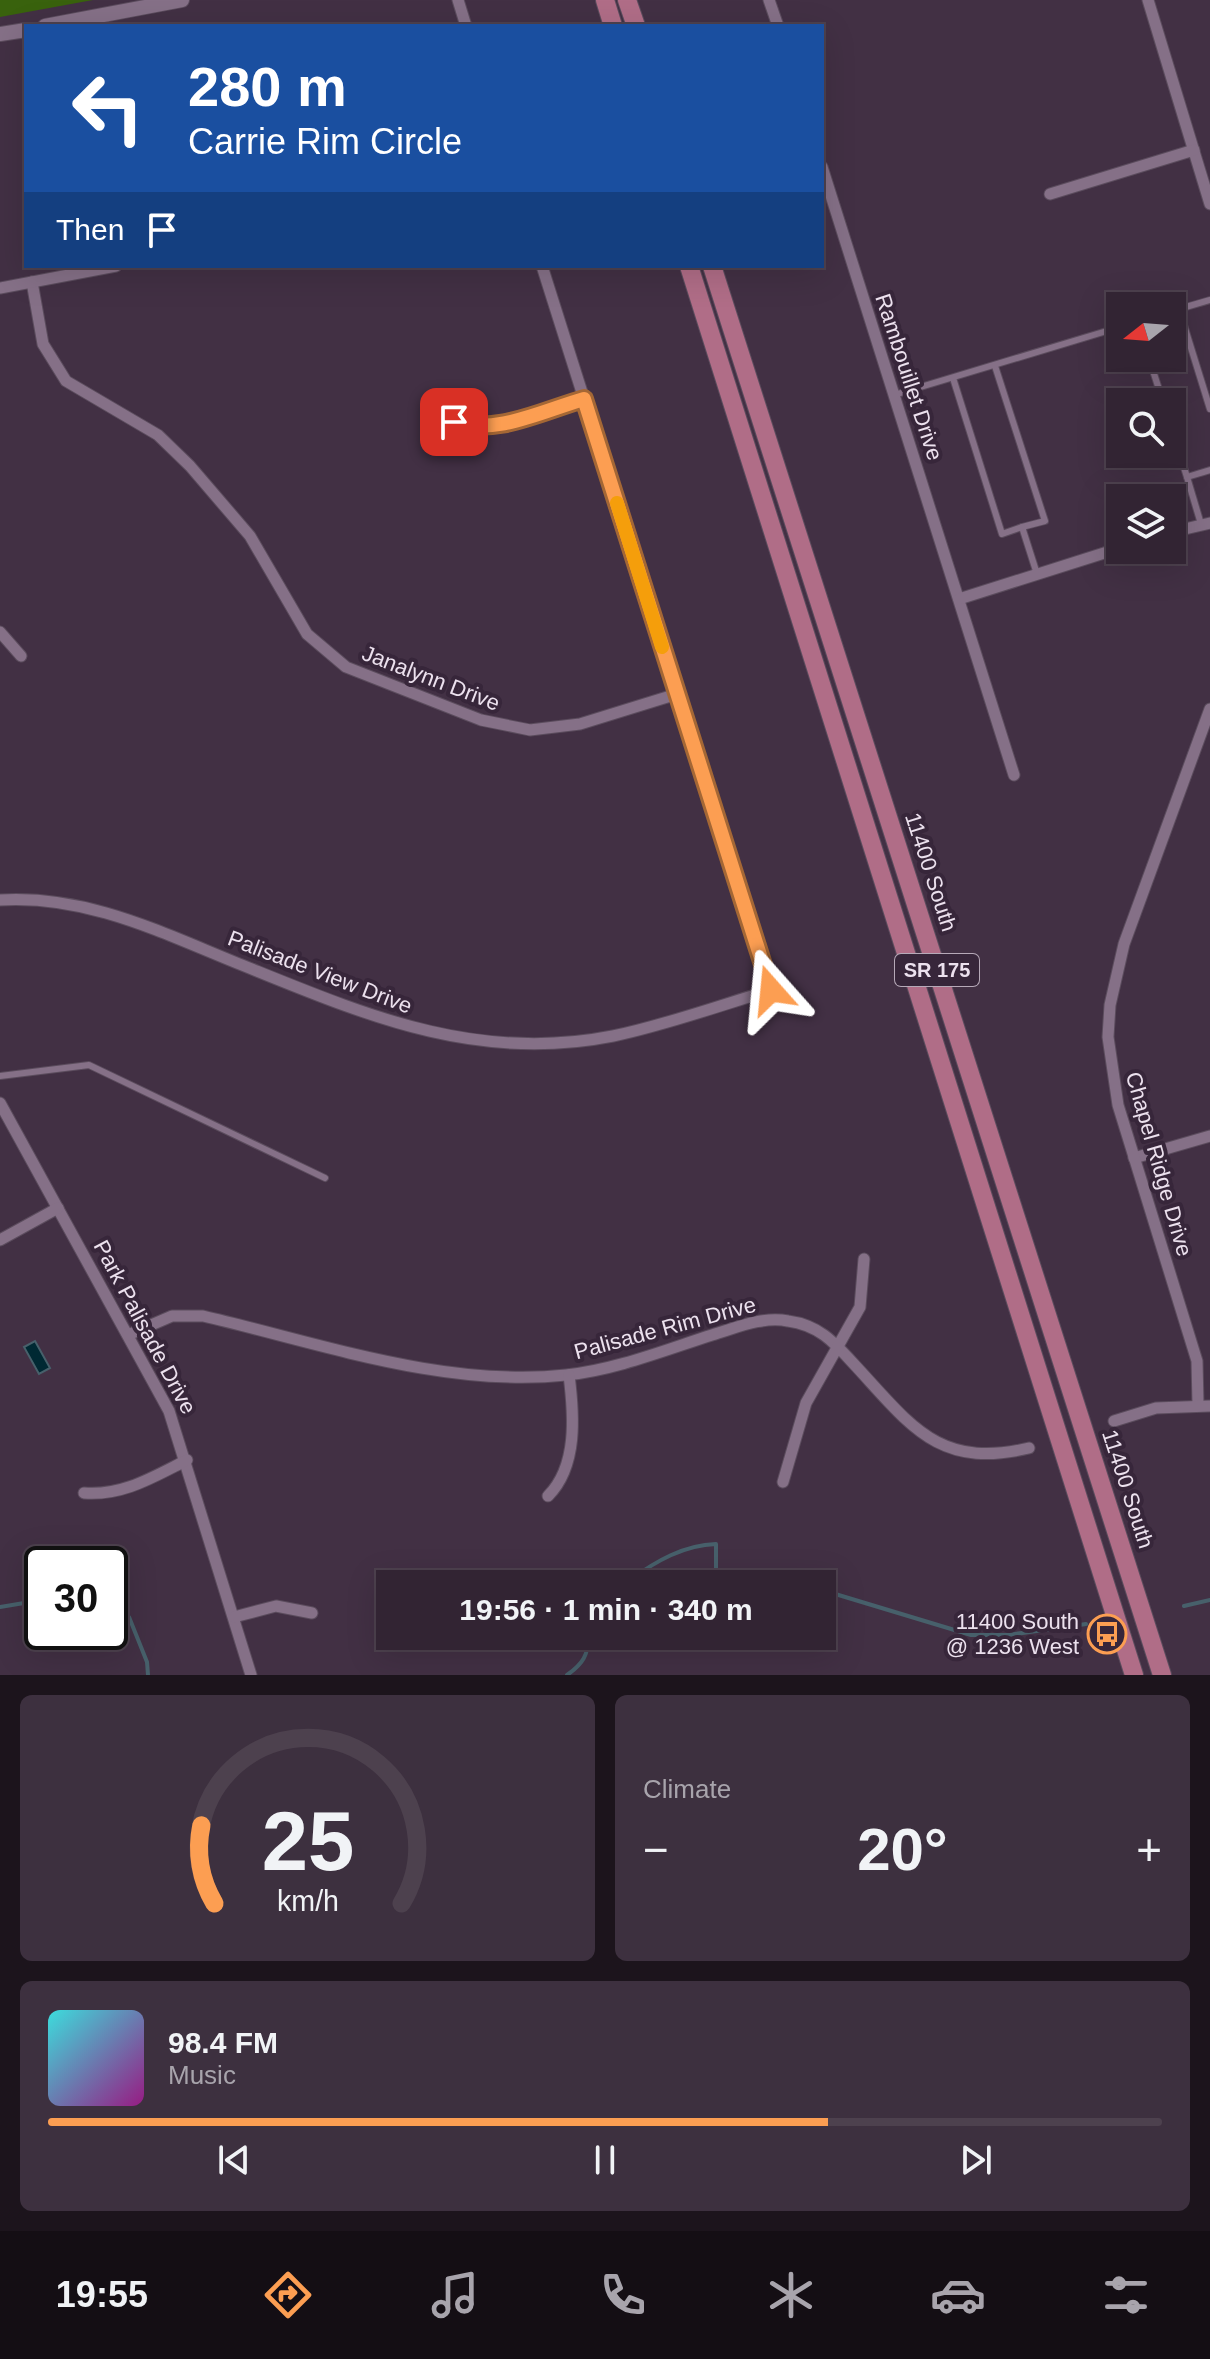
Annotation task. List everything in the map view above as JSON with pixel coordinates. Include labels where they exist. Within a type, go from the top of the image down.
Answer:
[{"type":"main road","points":[[605,0],[612,24]]},
{"type":"main road","points":[[627,0],[635,24]]},
{"type":"main road","name":"SR 175","points":[[690,268],[1134,1675]]},
{"type":"main road","name":"11400 South","points":[[713,268],[1162,1675]]},
{"type":"street","points":[[56,24],[182,0]]},
{"type":"street","points":[[458,0],[465,24]]},
{"type":"street","points":[[769,0],[777,24]]},
{"type":"street","points":[[1148,0],[1210,204]]},
{"type":"street","points":[[0,34],[24,30]]},
{"type":"street","points":[[1050,194],[1194,150]]},
{"type":"street","name":"Rambouillet Drive","points":[[824,173],[1014,775]]},
{"type":"street","points":[[0,288],[106,268]]},
{"type":"street","points":[[543,268],[677,694]]},
{"type":"street","name":"Janalynn Drive","points":[[32,282],[43,344],[66,381],[158,435],[190,466],[250,536],[307,634],[346,667],[481,720],[530,730],[580,724],[677,694]]},
{"type":"street","points":[[454,422],[474,428],[495,426],[584,399]]},
{"type":"street","points":[[1186,529],[1206,524]]},
{"type":"street","points":[[959,599],[1106,552]]},
{"type":"street","points":[[0,632],[21,656]]},
{"type":"street","name":"Palisade View Drive","points":[[0,900],[51,900],[121,915],[368,1015],[435,1035],[478,1041],[522,1044],[612,1036],[771,990],[677,694]]},
{"type":"street","name":"Chapel Ridge Drive","points":[[1204,1405],[1197,1361],[1110,1071],[1110,1005],[1124,944],[1210,709]]},
{"type":"street","name":"Park Palisade Drive","points":[[0,1103],[169,1411],[187,1460],[251,1675]]},
{"type":"street","points":[[1134,1158],[1210,1136]]},
{"type":"street","points":[[0,1240],[58,1208]]},
{"type":"street","points":[[783,1482],[806,1403],[860,1307],[864,1259]]},
{"type":"street","name":"Palisade Rim Drive","points":[[128,1335],[172,1316],[203,1316],[467,1376],[518,1379],[569,1375],[764,1320],[802,1323],[826,1334],[918,1430],[937,1443],[981,1456],[1029,1448]]},
{"type":"street","points":[[548,1496],[561,1483],[569,1466],[569,1375]]},
{"type":"street","points":[[1114,1421],[1156,1408],[1204,1405]]},
{"type":"street","points":[[84,1493],[105,1495],[126,1490],[187,1460]]},
{"type":"street","points":[[234,1617],[276,1606],[312,1613]]},
{"type":"lane","points":[[1186,307],[1210,300]]},
{"type":"lane","points":[[894,395],[1106,331]]},
{"type":"lane","points":[[1186,339],[1210,409]]},
{"type":"lane","points":[[953,378],[1002,534],[1045,521],[995,366]]},
{"type":"lane","points":[[1184,468],[1206,524]]},
{"type":"lane","points":[[1187,477],[1210,470]]},
{"type":"lane","points":[[1022,527],[1037,574]]},
{"type":"lane","points":[[0,1076],[89,1065],[325,1178]]},
{"type":"green space","points":[[0,0],[93,0],[0,17]]},
{"type":"water","points":[[35,1341],[50,1368],[39,1374],[24,1347]]},
{"type":"waterway","points":[[644,1570],[693,1547],[716,1544],[716,1570]]},
{"type":"waterway","points":[[836,1594],[971,1635],[1008,1635],[1086,1624]]},
{"type":"waterway","points":[[1184,1606],[1210,1600]]},
{"type":"waterway","points":[[0,1607],[24,1603]]},
{"type":"waterway","points":[[128,1617],[147,1662],[148,1675]]},
{"type":"waterway","points":[[567,1675],[577,1667],[587,1650]]},
{"type":"slow traffic","points":[[617,503],[662,647]]},
{"type":"place","name":"11400 South @ 1236 West","points":[[1107,1634]]},
{"type":"route","points":[[454,422],[474,428],[495,426],[584,399],[771,990]]}]
